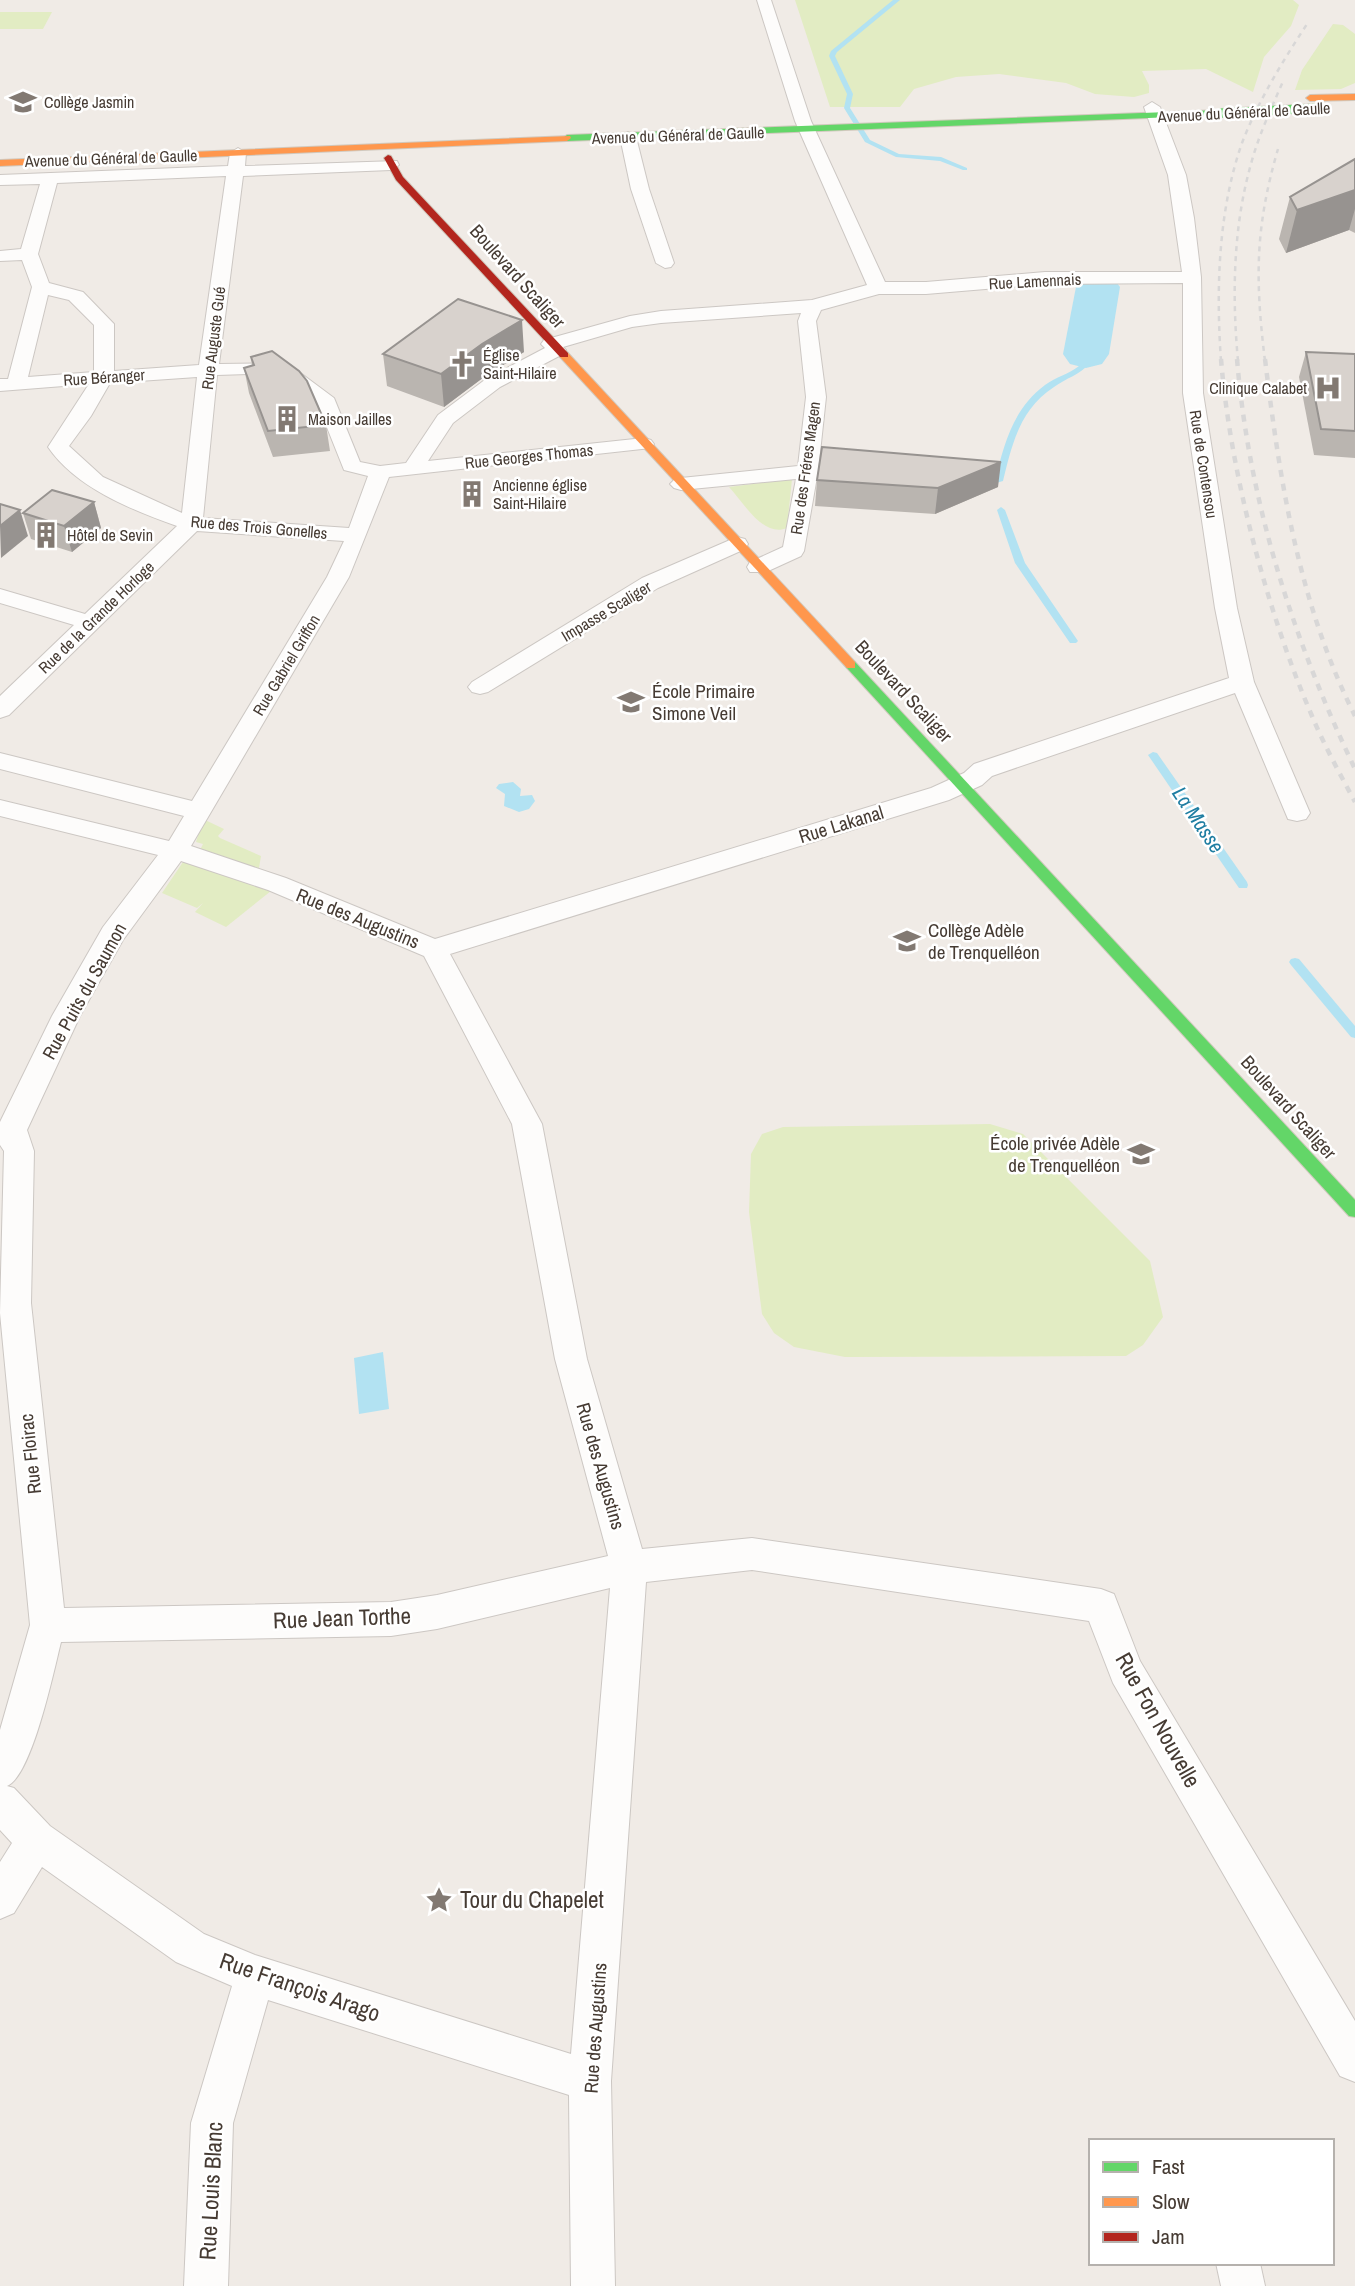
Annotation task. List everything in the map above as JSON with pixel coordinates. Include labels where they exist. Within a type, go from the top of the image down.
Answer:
[{"type":"main road","points":[[1314,103],[1355,97]]},
{"type":"main road","name":"Avenue du Général de Gaulle","points":[[0,149],[405,157],[472,136],[810,123],[876,123],[1314,103],[1355,107]]},
{"type":"main road","name":"Avenue du Général de Gaulle","points":[[472,136],[628,137],[810,123]]},
{"type":"main road","points":[[421,201],[405,157],[445,148],[472,136]]},
{"type":"main road","name":"Avenue du Général de Gaulle","points":[[0,163],[237,162],[366,146],[405,157]]},
{"type":"main road","name":"Boulevard Scaliger","points":[[405,157],[399,178],[1355,1211]]},
{"type":"street","points":[[764,0],[810,123],[878,288]]},
{"type":"street","name":"Rue de Contensou","points":[[1153,112],[1177,175],[1192,277],[1193,393],[1226,608],[1242,682],[1297,813]]},
{"type":"street","points":[[628,137],[640,189],[665,263]]},
{"type":"street","name":"Avenue du Général de Gaulle","points":[[0,180],[237,162],[405,157]]},
{"type":"street","name":"Rue Auguste Gué","points":[[192,524],[208,370],[237,162]]},
{"type":"street","points":[[8,384],[41,287],[29,254],[50,178]]},
{"type":"street","points":[[0,256],[29,254]]},
{"type":"street","name":"Rue Lamennais","points":[[813,306],[878,288],[926,288],[1045,278],[1192,277]]},
{"type":"street","points":[[41,287],[76,296],[104,324],[104,376]]},
{"type":"street","points":[[413,468],[445,419],[493,383],[554,347],[630,322],[661,317],[813,306]]},
{"type":"street","name":"Rue des Fréres Magen","points":[[758,567],[793,551],[808,471],[817,397],[807,321],[813,306]]},
{"type":"street","name":"Rue Béranger","points":[[8,384],[280,367],[327,402],[351,466],[380,472]]},
{"type":"street","name":"Rue des Trois Gonelles","points":[[104,376],[81,416],[58,447],[96,481],[159,512],[192,524],[357,535]]},
{"type":"street","name":"Rue Georges Thomas","points":[[380,472],[644,444]]},
{"type":"street","points":[[681,484],[808,471]]},
{"type":"street","name":"Rue Gabriel Griffon","points":[[176,850],[338,577],[380,472]]},
{"type":"street","name":"Rue de la Grande Horloge","points":[[4,701],[192,524]]},
{"type":"street","name":"Impasse Scaliger","points":[[480,687],[650,583],[737,544]]},
{"type":"street","points":[[0,596],[90,622]]},
{"type":"street","name":"Rue Lakanal","points":[[434,950],[963,785],[983,770],[1242,682]]},
{"type":"street","points":[[0,761],[199,811]]},
{"type":"street","name":"Rue des Augustins","points":[[0,808],[176,850],[277,884],[434,950],[527,1124],[571,1359],[629,1567],[590,2081],[593,2286]]},
{"type":"street","name":"Rue Puits du Saumon","points":[[6,1132],[66,1016],[113,934],[176,850]]},
{"type":"street","name":"Rue Floirac","points":[[0,1770],[8,1759],[16,1736],[48,1625],[15,1303],[19,1151],[6,1132]]},
{"type":"street","name":"Rue Fon Nouvelle","points":[[629,1567],[752,1554],[1072,1599],[1101,1606],[1126,1671],[1355,2060]]},
{"type":"street","name":"Rue Jean Torthe","points":[[48,1625],[391,1619],[437,1612],[629,1567]]},
{"type":"street","name":"Rue François Arago","points":[[0,1802],[36,1840],[82,1875],[190,1948],[255,1975],[590,2081]]},
{"type":"street","points":[[0,1899],[36,1840]]},
{"type":"street","name":"Rue Louis Blanc","points":[[206,2286],[212,2123],[255,1975]]},
{"type":"street","points":[[1238,2265],[1243,2286]]},
{"type":"green space","points":[[795,0],[1293,0],[1299,5],[1291,26],[1264,57],[1253,92],[1206,69],[1142,71],[1149,85],[1149,93],[1134,97],[1095,94],[1066,83],[999,74],[956,77],[914,89],[900,107],[830,107]]},
{"type":"green space","points":[[0,12],[52,12],[43,29],[0,29]]},
{"type":"green space","points":[[1333,24],[1343,25],[1355,34],[1355,83],[1341,89],[1295,90],[1302,70]]},
{"type":"green space","points":[[792,479],[787,528],[778,530],[762,524],[729,487]]},
{"type":"green space","points":[[203,819],[224,829],[218,836],[220,838],[261,856],[259,868],[199,852],[203,844],[196,842]]},
{"type":"green space","points":[[183,862],[196,863],[271,891],[226,927],[195,912],[203,903],[197,908],[162,893]]},
{"type":"green space","points":[[990,1124],[1023,1134],[1150,1261],[1163,1317],[1143,1345],[1126,1356],[845,1357],[794,1347],[774,1333],[762,1314],[749,1212],[751,1154],[762,1134],[783,1127]]},
{"type":"water","points":[[513,782],[521,789],[520,796],[532,795],[535,801],[529,809],[519,812],[504,806],[505,794],[496,788],[499,784]]},
{"type":"water","points":[[383,1352],[389,1409],[359,1414],[354,1358]]},
{"type":"building","points":[[1355,159],[1355,190],[1297,210],[1290,197]]},
{"type":"building","points":[[458,299],[522,320],[482,344],[441,374],[383,354]]},
{"type":"building","points":[[272,351],[299,371],[307,381],[326,425],[268,431],[244,368],[254,365],[251,357]]},
{"type":"building","points":[[1306,352],[1355,354],[1355,431],[1321,429]]},
{"type":"building","points":[[822,447],[1001,462],[938,488],[817,480]]},
{"type":"building","points":[[52,490],[94,502],[64,526],[23,513]]},
{"type":"building","points":[[0,504],[20,510],[0,526]]},
{"type":"waterway","name":"La Masse","points":[[897,0],[834,51],[832,56],[850,94],[847,108],[867,141],[898,156],[941,159],[965,169]]},
{"type":"waterway","name":"La Masse","points":[[1086,354],[1098,287]]},
{"type":"waterway","name":"La Masse","points":[[999,481],[1009,440],[1027,406],[1049,386],[1082,367],[1086,363],[1086,354]]},
{"type":"waterway","name":"La Masse","points":[[1001,510],[1020,563],[1073,641]]},
{"type":"waterway","name":"La Masse","points":[[1153,755],[1243,885]]},
{"type":"waterway","name":"La Masse","points":[[1295,962],[1355,1034]]},
{"type":"railway","points":[[1221,361],[1219,279],[1223,223],[1234,169],[1256,112],[1309,21]]},
{"type":"railway","points":[[1238,361],[1235,287],[1241,212],[1254,153],[1284,79]]},
{"type":"railway","points":[[1265,361],[1259,254],[1265,204],[1278,149]]},
{"type":"railway","points":[[1221,359],[1242,494],[1266,587],[1312,716],[1355,802]]},
{"type":"railway","points":[[1237,359],[1252,466],[1277,569],[1312,670],[1355,769]]},
{"type":"railway","points":[[1265,359],[1285,497],[1306,587],[1319,630],[1355,716]]},
{"type":"traffic: fast","points":[[1221,113],[1317,108]]},
{"type":"traffic: fast","points":[[567,138],[1221,113]]},
{"type":"traffic: fast","points":[[851,665],[1355,1211]]},
{"type":"traffic: slow","points":[[1310,98],[1355,97]]},
{"type":"traffic: slow","points":[[0,163],[567,138]]},
{"type":"traffic: slow","points":[[564,355],[851,665]]},
{"type":"traffic: jam","points":[[388,158],[399,178],[564,355]]},
{"type":"place","name":"Collège Jasmin","points":[[23,102]]},
{"type":"place","name":"Église Saint-Hilaire","points":[[462,364]]},
{"type":"place","name":"Clinique Calabet","points":[[1328,388]]},
{"type":"place","name":"Maison Jailles","points":[[287,419]]},
{"type":"place","name":"Ancienne église Saint-Hilaire","points":[[472,494]]},
{"type":"place","name":"Hôtel de Sevin","points":[[46,535]]},
{"type":"place","name":"École Primaire Simone Veil","points":[[631,702]]},
{"type":"place","name":"Collège Adèle de Trenquelléon","points":[[907,941]]},
{"type":"place","name":"École privée Adèle de Trenquelléon","points":[[1141,1154]]},
{"type":"place","name":"Tour du Chapelet","points":[[439,1900]]}]
